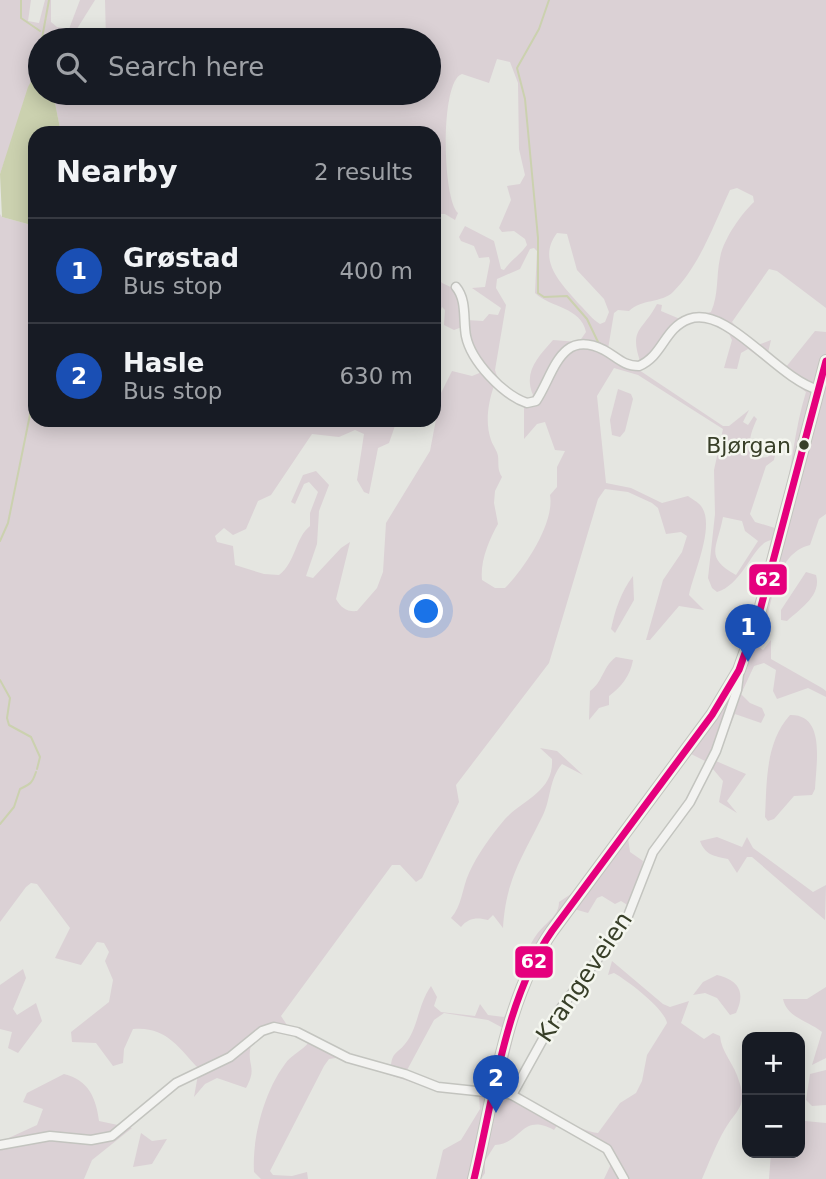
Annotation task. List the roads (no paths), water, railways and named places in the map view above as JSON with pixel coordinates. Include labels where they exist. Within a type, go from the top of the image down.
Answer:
[{"type":"main road","points":[[474,1179],[517,1000],[537,952],[712,715],[739,670],[760,614],[826,361]]},
{"type":"street","points":[[456,287],[462,298],[470,348],[488,377],[527,403],[536,401],[559,356],[570,347],[592,346],[626,364],[639,366],[657,353],[676,325],[696,317],[708,317],[729,326],[763,356],[818,390]]},
{"type":"street","name":"Krangeveien","points":[[512,1095],[558,1012],[622,927],[653,852],[695,792],[725,730],[737,690],[739,670]]},
{"type":"street","points":[[0,1145],[50,1136],[91,1140],[112,1136],[176,1083],[230,1057],[262,1031],[274,1027],[297,1032],[348,1058],[405,1074],[438,1087],[495,1091],[512,1095],[607,1149],[624,1179]]},
{"type":"waterway","points":[[21,0],[21,18],[36,28]]},
{"type":"waterway","points":[[44,28],[49,0]]},
{"type":"waterway","points":[[549,0],[539,29],[517,68],[525,99],[538,238],[538,293],[544,297],[567,296],[587,319],[598,342],[604,346]]},
{"type":"waterway","points":[[0,541],[8,523],[28,424]]},
{"type":"waterway","points":[[0,680],[10,698],[7,718],[9,725],[31,737],[40,757],[37,769]]},
{"type":"waterway","points":[[0,824],[14,807],[20,789],[30,783],[36,772]]},
{"type":"place","name":"Bjørgan","points":[[804,445]]},
{"type":"place","name":"Grøstad","points":[[748,662]]},
{"type":"place","name":"Hasle","points":[[496,1113]]}]
